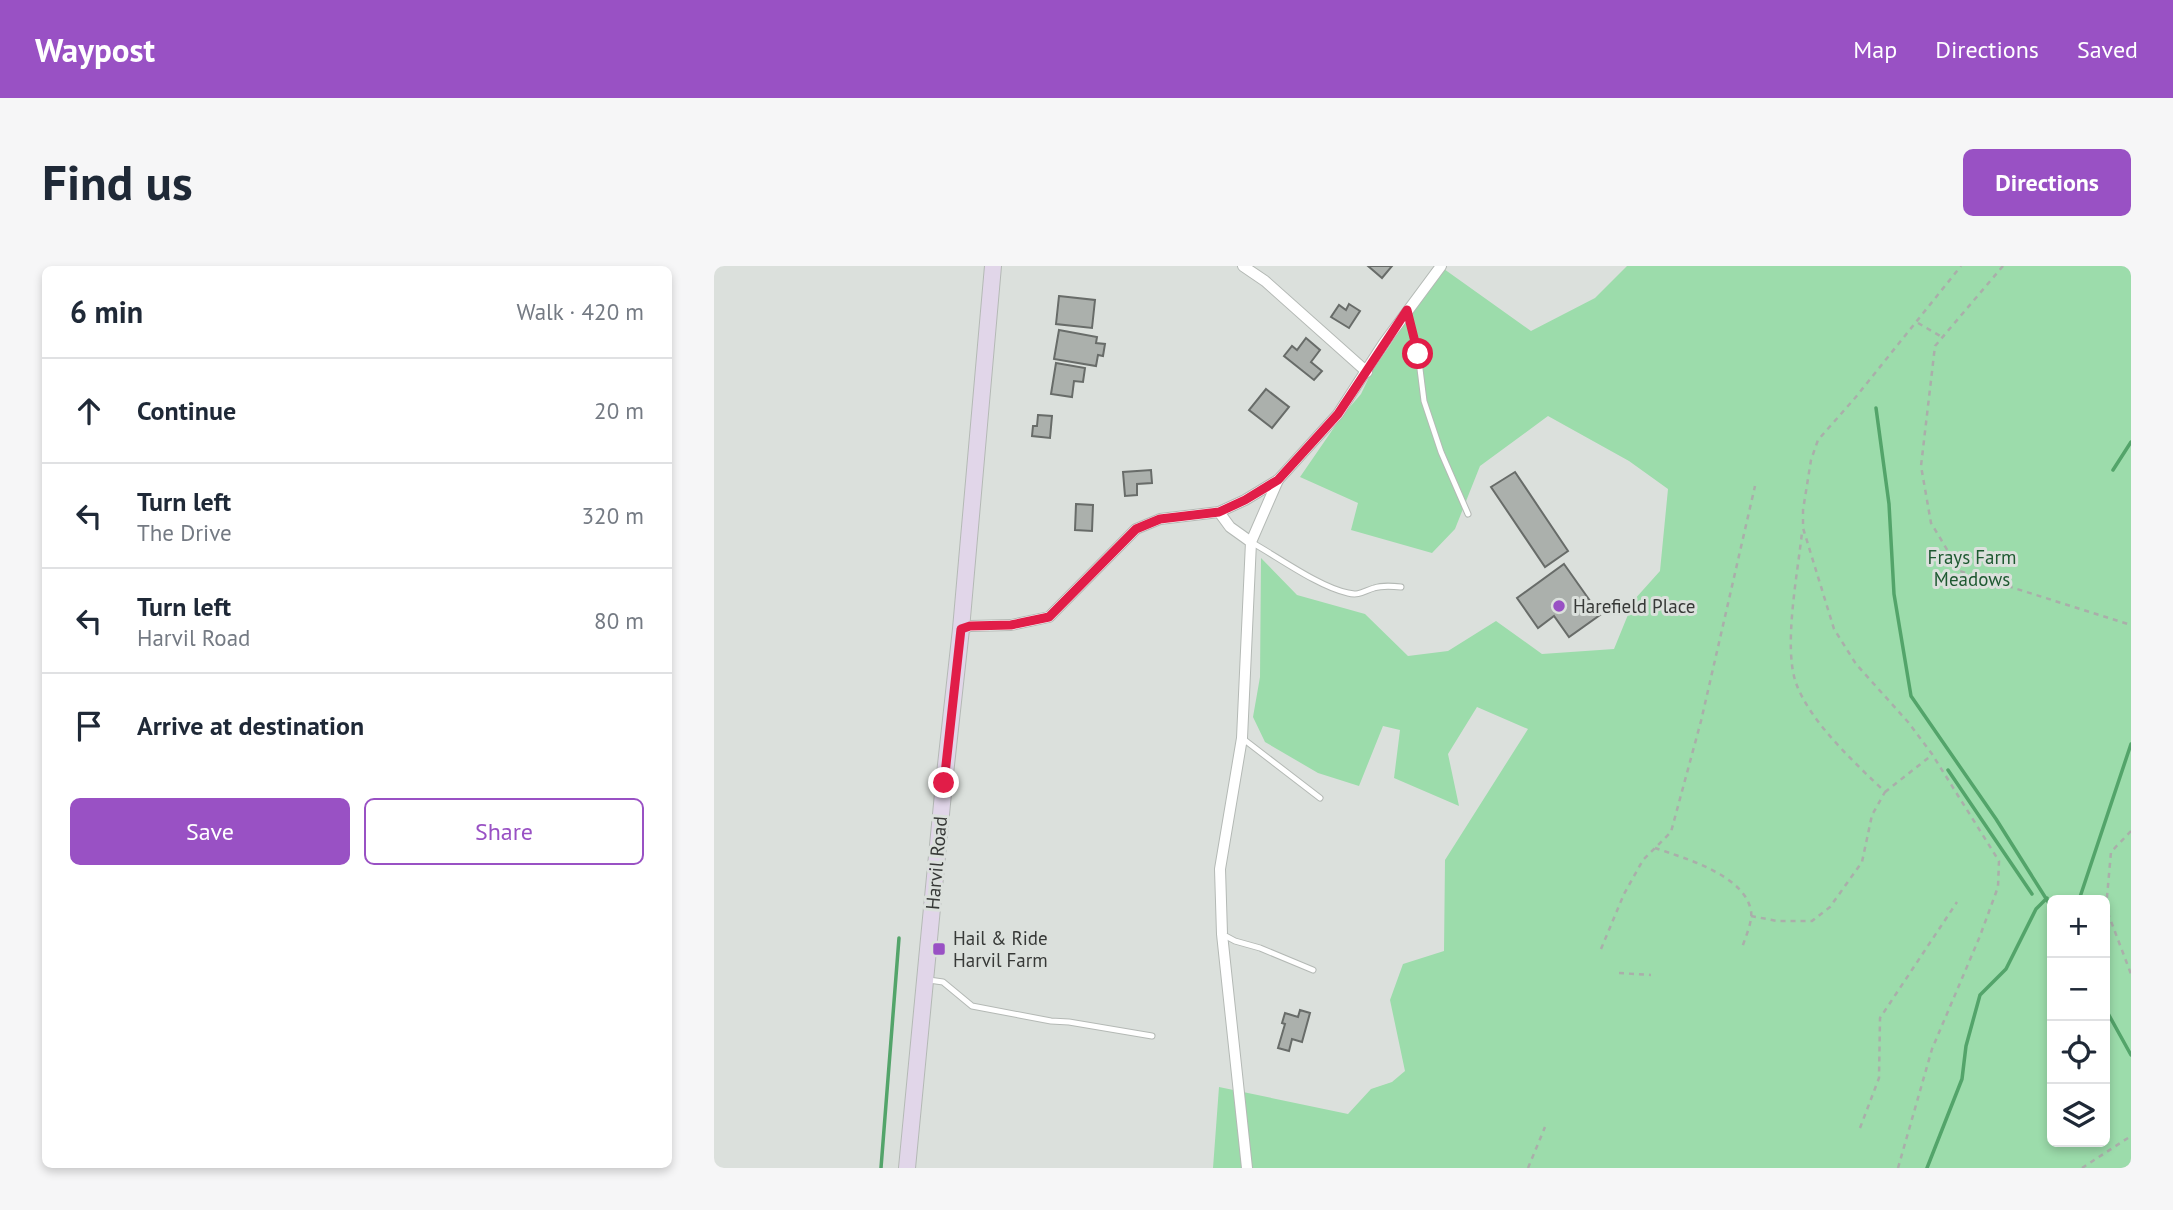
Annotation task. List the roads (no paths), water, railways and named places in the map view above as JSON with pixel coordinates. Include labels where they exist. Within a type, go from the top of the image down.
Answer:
[{"type":"street","name":"Harvil Road","points":[[907,1168],[961,629],[993,266]]},
{"type":"street","points":[[1243,266],[1265,281],[1367,372]]},
{"type":"street","points":[[961,629],[970,626],[1011,625],[1049,617],[1136,529],[1160,519],[1219,512],[1278,480],[1338,414],[1407,310],[1441,266]]},
{"type":"street","points":[[1247,1168],[1222,934],[1220,869],[1242,738],[1251,542],[1278,480]]},
{"type":"street","points":[[1219,512],[1230,527],[1251,542]]},
{"type":"lane","points":[[1407,310],[1418,354],[1424,401],[1441,452],[1468,514]]},
{"type":"lane","points":[[1251,542],[1318,581],[1347,593],[1361,594],[1372,588],[1385,586],[1401,587]]},
{"type":"lane","points":[[1242,738],[1320,797]]},
{"type":"lane","points":[[1222,934],[1313,970]]},
{"type":"lane","points":[[925,979],[943,982],[972,1006],[1152,1036]]},
{"type":"waterway","points":[[1876,408],[1889,504],[1894,594],[1911,696],[1996,819],[2047,900]]},
{"type":"waterway","points":[[2113,470],[2131,442]]},
{"type":"waterway","points":[[2081,895],[2131,744]]},
{"type":"waterway","points":[[1948,770],[2032,894]]},
{"type":"waterway","points":[[1927,1168],[1962,1079],[1966,1046],[1980,995],[2006,969],[2036,909],[2047,898]]},
{"type":"waterway","points":[[881,1168],[899,938]]},
{"type":"waterway","points":[[2110,1017],[2131,1055]]},
{"type":"place","name":"Harefield Place","points":[[1559,606]]},
{"type":"place","name":"Hail & Ride Harvil Farm","points":[[939,949]]},
{"type":"park label","name":"Frays Farm Meadows","points":[[1972,568]]}]
